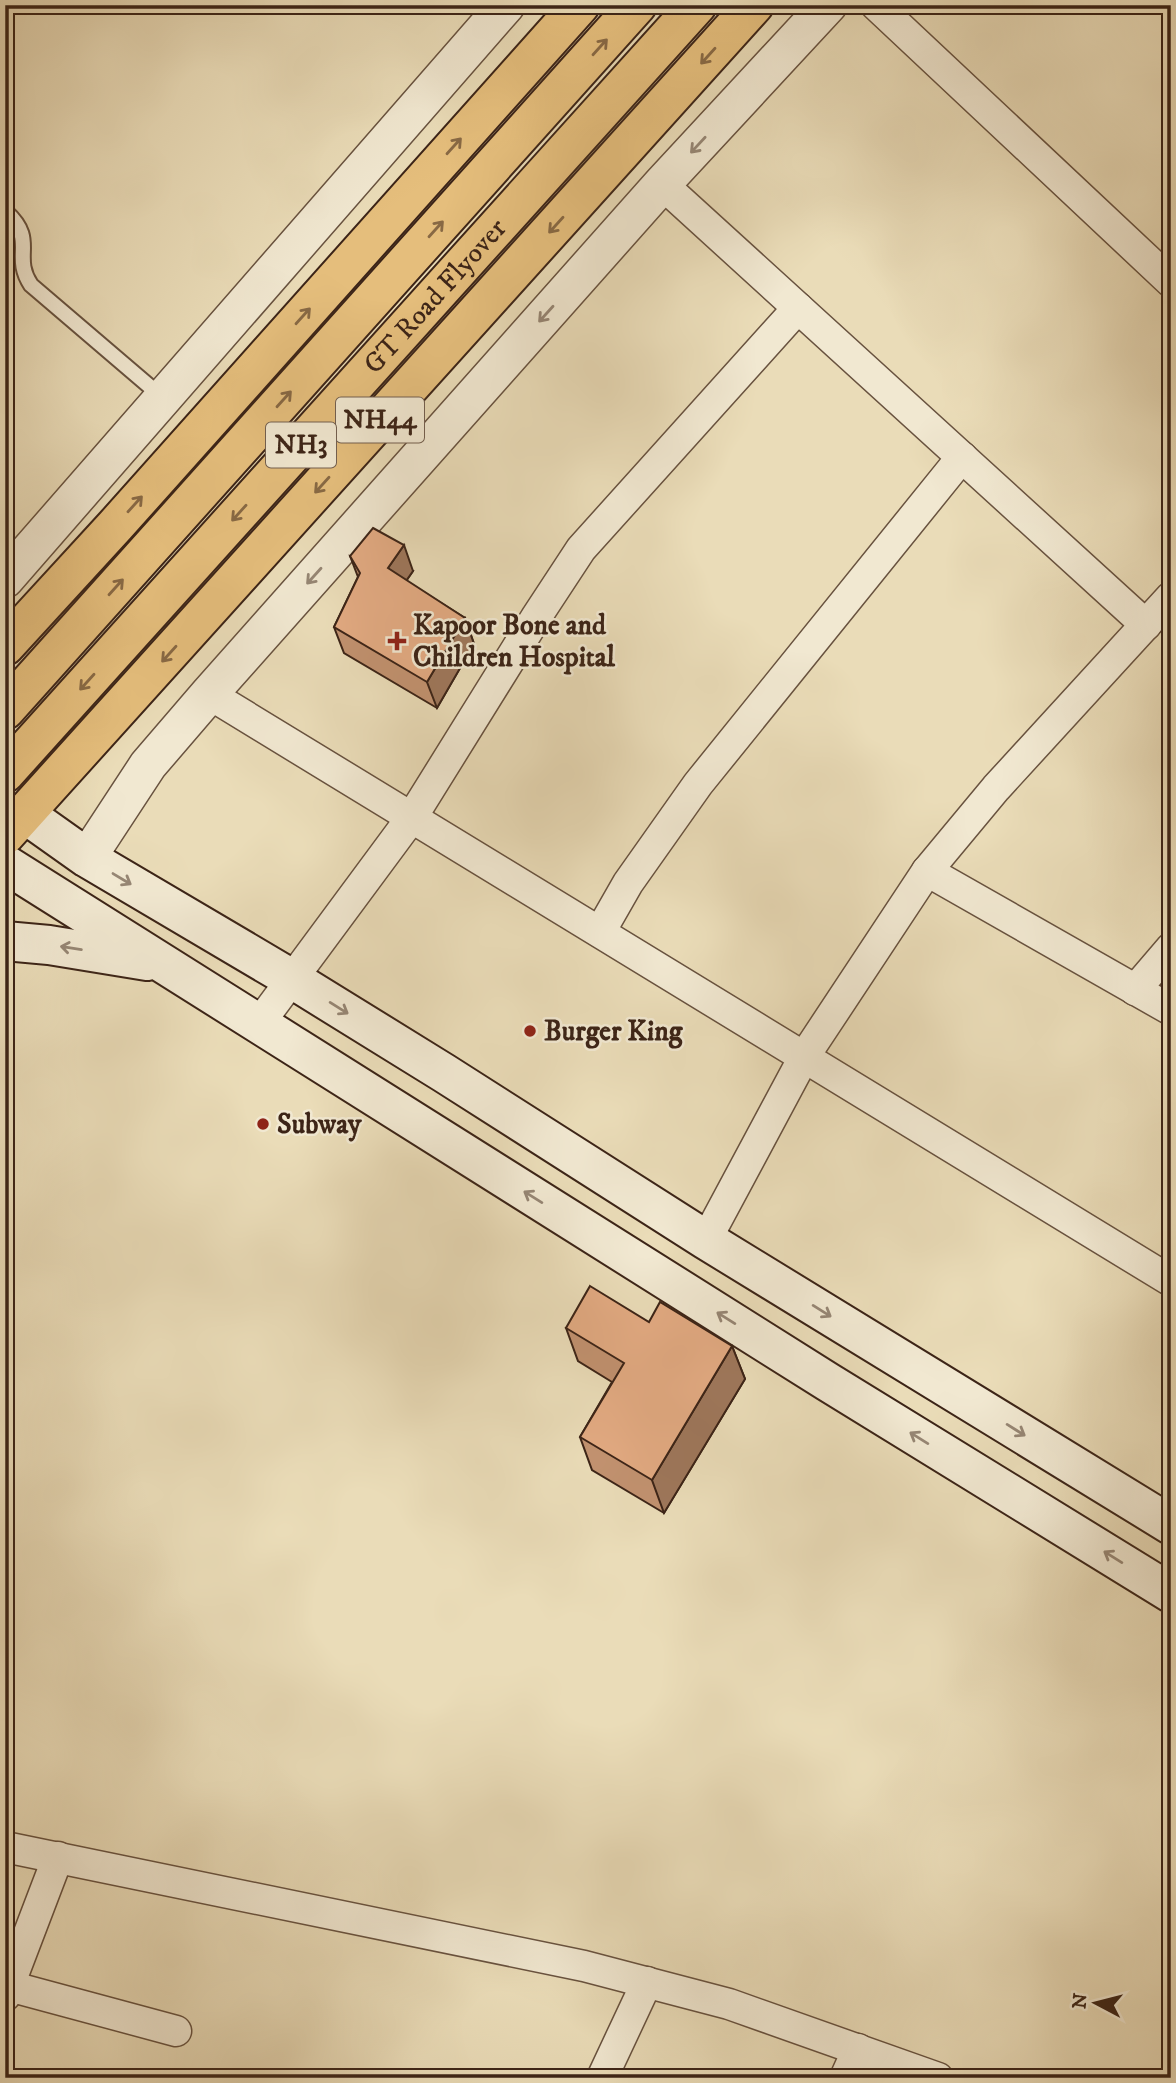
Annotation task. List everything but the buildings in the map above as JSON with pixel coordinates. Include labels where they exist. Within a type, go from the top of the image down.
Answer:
[{"type":"highway","points":[[5,646],[580,5]]},
{"type":"highway","name":"GT Road Flyover","points":[[5,710],[637,5]]},
{"type":"highway","name":"GT Road Flyover","points":[[5,773],[697,5]]},
{"type":"highway","name":"NH44","points":[[12,817],[754,5]]},
{"type":"highway","points":[[5,611],[73,572]]},
{"type":"main road","points":[[12,817],[292,979],[706,1240],[1171,1525]]},
{"type":"main road","points":[[5,864],[887,1419],[1171,1593]]},
{"type":"main road","points":[[5,941],[49,945],[162,964]]},
{"type":"main road","points":[[609,1244],[639,1197]]},
{"type":"main road","points":[[887,1419],[918,1370]]},
{"type":"street","points":[[5,579],[506,5]]},
{"type":"street","points":[[87,858],[148,765],[209,694],[662,184],[828,5]]},
{"type":"street","points":[[876,5],[1171,282]]},
{"type":"street","points":[[662,184],[1146,625]]},
{"type":"street","points":[[258,1025],[412,817],[537,616],[582,549],[798,308]]},
{"type":"street","points":[[600,932],[628,883],[698,784],[962,457]]},
{"type":"street","points":[[706,1240],[804,1057],[927,871],[996,788],[1171,597]]},
{"type":"street","points":[[209,694],[1171,1281]]},
{"type":"street","points":[[927,871],[1171,1010]]},
{"type":"street","points":[[1135,990],[1171,948]]},
{"type":"street","points":[[5,1847],[584,1966],[729,2004],[938,2078]]},
{"type":"street","points":[[58,1857],[7,1991],[176,2031]]},
{"type":"street","points":[[603,2078],[647,1982]]},
{"type":"street","points":[[845,2078],[858,2049]]},
{"type":"lane","points":[[6,212],[21,230],[24,242],[24,275],[31,285],[163,398]]},
{"type":"place","name":"Kapoor Bone and Children Hospital","points":[[397,641]]},
{"type":"place","name":"Burger King","points":[[530,1031]]},
{"type":"place","name":"Subway","points":[[263,1124]]}]
